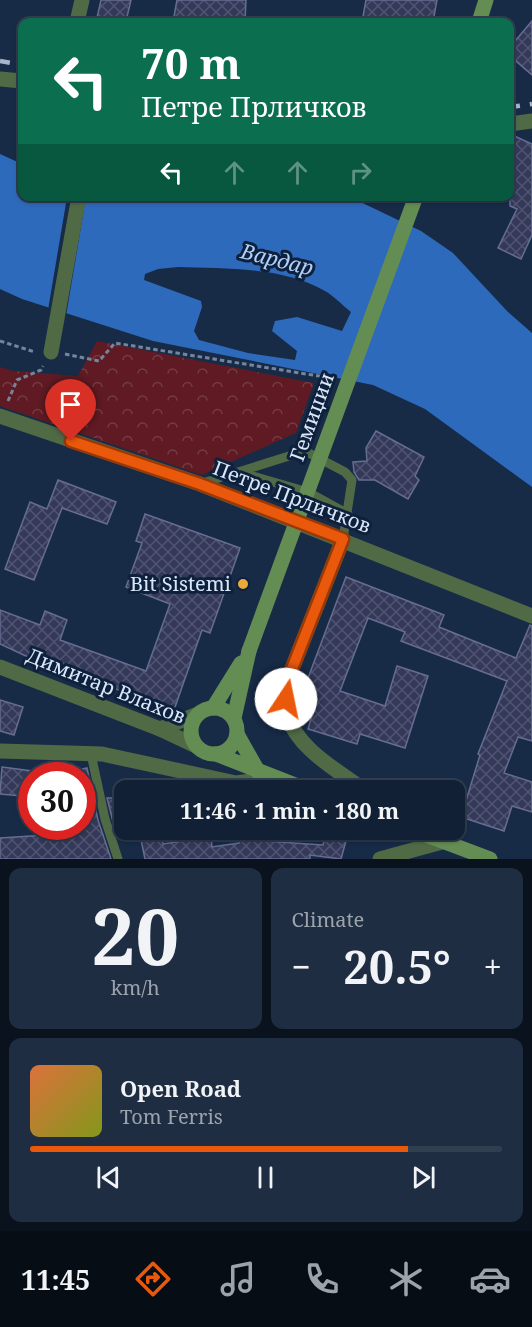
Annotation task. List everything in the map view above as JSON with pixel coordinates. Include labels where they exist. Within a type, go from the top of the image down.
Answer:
[{"type":"main road","points":[[480,18],[486,0]]},
{"type":"main road","name":"Гемиџии","points":[[248,652],[414,201]]},
{"type":"main road","points":[[213,708],[248,652]]},
{"type":"main road","points":[[248,652],[234,718],[237,734],[259,773]]},
{"type":"main road","points":[[234,718],[221,709],[213,708],[198,714],[191,730],[196,746],[209,754],[216,754],[231,748],[237,734]]},
{"type":"main road","points":[[216,754],[280,780]]},
{"type":"main road","points":[[438,840],[490,859]]},
{"type":"street","points":[[78,18],[82,0]]},
{"type":"street","points":[[0,79],[18,81]]},
{"type":"street","points":[[514,124],[532,122]]},
{"type":"street","points":[[51,352],[78,201]]},
{"type":"street","name":"Петре Прличков","points":[[1,417],[200,484],[532,616]]},
{"type":"street","points":[[343,539],[288,679],[287,715],[294,731],[307,746],[351,780]]},
{"type":"street","name":"Димитар Влахов","points":[[0,667],[160,729],[196,746]]},
{"type":"street","points":[[160,729],[198,714]]},
{"type":"street","points":[[0,751],[91,754],[236,783],[274,778]]},
{"type":"street","points":[[380,859],[442,842]]},
{"type":"lane","points":[[200,484],[242,473],[305,451],[345,472],[352,480],[343,539]]},
{"type":"lane","points":[[242,473],[308,492],[348,514]]},
{"type":"lane","points":[[91,754],[105,819],[118,859]]},
{"type":"path","points":[[0,341],[22,350],[51,352],[99,361],[116,343],[330,378]]},
{"type":"path","points":[[1,417],[17,380],[41,370],[51,352]]},
{"type":"green space","points":[[97,341],[314,383],[296,433],[202,475],[0,406],[0,367],[14,371],[78,376]]},
{"type":"water","name":"Вардар","points":[[0,154],[18,162],[18,201],[358,201],[421,231],[453,253],[507,311],[532,333],[532,487],[425,409],[373,385],[153,341],[22,299],[0,289]],"holes":[[[178,267],[272,273],[308,283],[325,291],[351,312],[342,331],[297,317],[275,321],[272,331],[297,351],[295,360],[248,353],[199,340],[194,331],[202,307],[201,301],[144,280],[145,274],[158,269]]]},
{"type":"pier","points":[[66,201],[85,201],[66,316],[48,310]]},
{"type":"building","points":[[101,0],[131,0],[127,17],[97,18]]},
{"type":"building","points":[[177,0],[246,0],[245,18],[174,18]]},
{"type":"building","points":[[366,0],[437,0],[434,18],[363,18]]},
{"type":"building","points":[[532,21],[532,75],[514,59],[514,42]]},
{"type":"building","points":[[514,136],[532,144],[532,235],[521,259],[498,248],[517,209],[510,206],[510,201],[514,201]]},
{"type":"building","points":[[376,431],[424,457],[415,476],[419,480],[408,499],[375,480],[359,480],[354,472],[353,462],[367,461],[366,448]]},
{"type":"building","points":[[58,480],[116,502],[107,524],[62,508],[34,580],[5,569],[30,502],[47,509]]},
{"type":"building","points":[[145,514],[240,548],[210,633],[202,630],[174,710],[47,664],[47,661],[28,657],[0,644],[0,610],[40,625],[45,611],[67,620],[60,640],[146,671],[170,604],[126,587],[142,543],[136,541]]},
{"type":"building","points":[[346,577],[444,615],[439,627],[516,658],[530,625],[532,626],[532,741],[518,737],[504,773],[532,782],[532,812],[512,806],[504,831],[465,818],[465,804],[480,755],[478,754],[507,681],[401,641],[405,632],[368,618],[340,691],[385,706],[397,666],[428,676],[405,748],[360,734],[357,744],[308,729],[317,699],[302,694]]},
{"type":"building","points":[[0,700],[23,707],[14,735],[0,731]]},
{"type":"building","points":[[2,767],[18,769],[18,796],[0,794]]},
{"type":"building","points":[[107,798],[114,798],[113,822]]},
{"type":"building","points":[[96,811],[111,859],[0,859],[0,838],[96,840]]},
{"type":"building","points":[[141,840],[162,840],[163,844],[211,840],[212,847],[239,843],[239,840],[323,845],[324,840],[346,840],[341,859],[310,855],[310,859],[145,859]]},
{"type":"railway","points":[[0,61],[18,64]]},
{"type":"railway","points":[[514,106],[532,104]]},
{"type":"place","name":"Bit Sistemi","points":[[243,584]]},
{"type":"route","points":[[71,441],[200,484],[343,539],[288,679],[286,699]]}]
